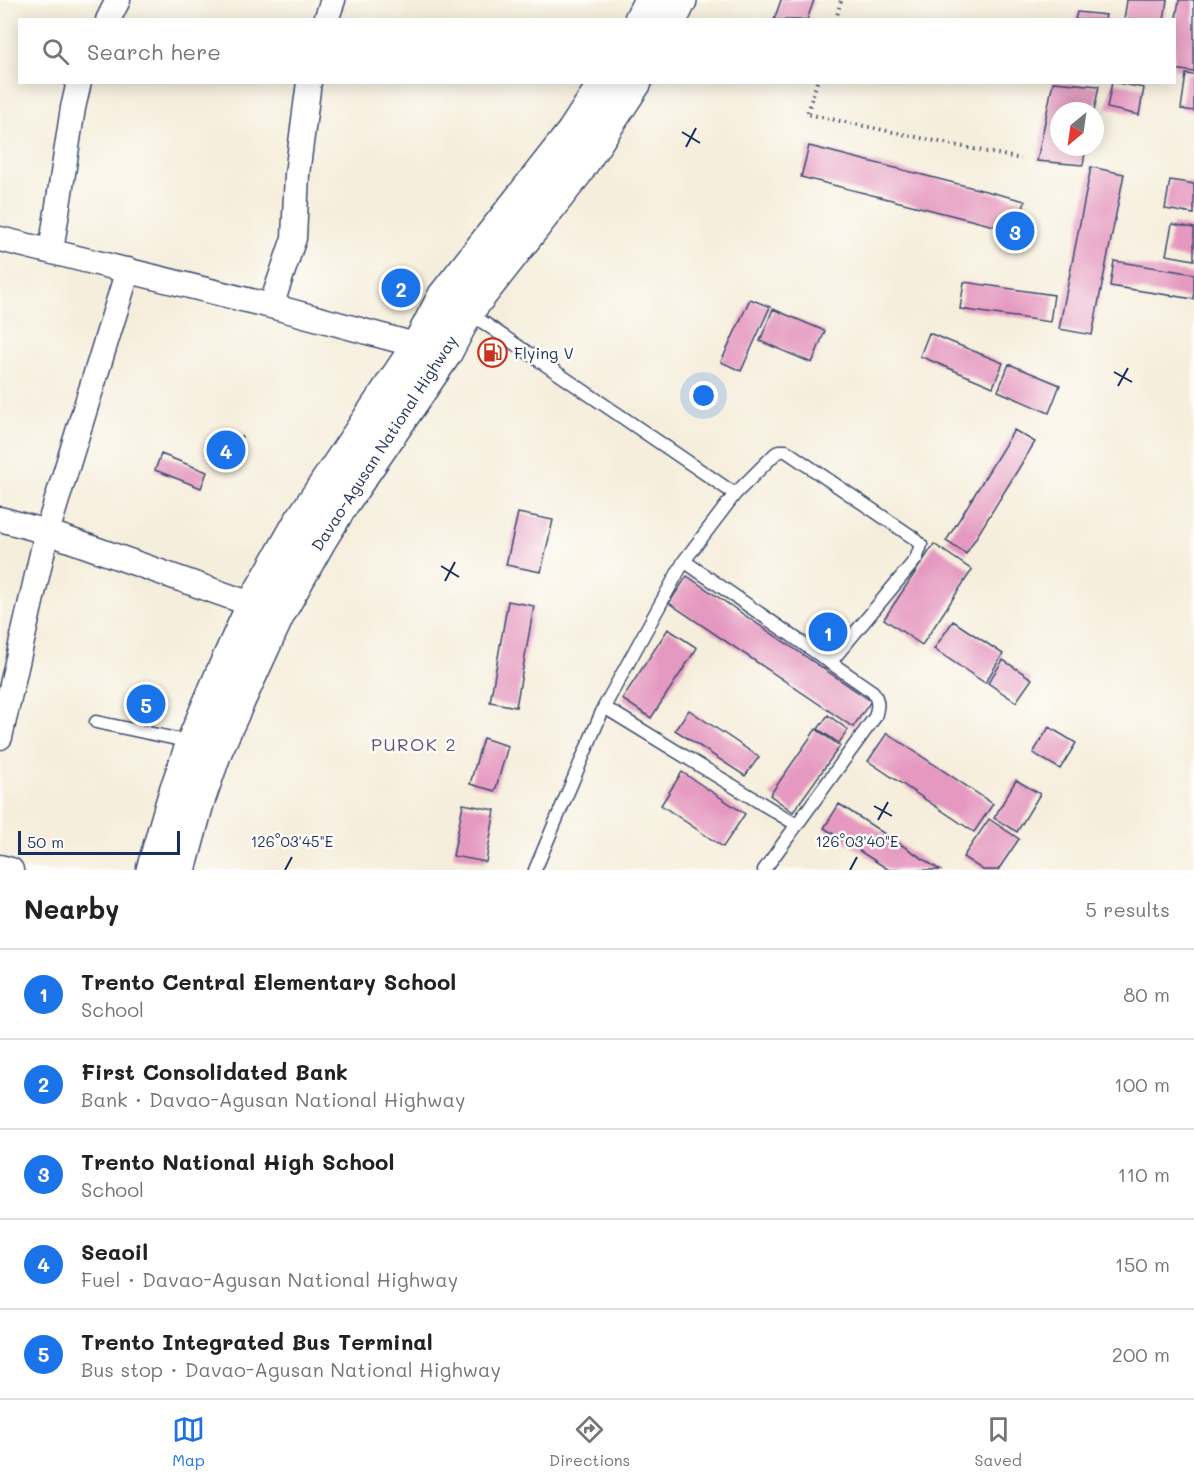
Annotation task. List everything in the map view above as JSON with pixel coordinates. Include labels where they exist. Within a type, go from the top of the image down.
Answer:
[{"type":"highway","points":[[642,18],[651,0]]},
{"type":"highway","points":[[671,18],[680,0]]},
{"type":"highway","name":"Davao-Agusan National Highway","points":[[179,870],[197,803],[204,746],[223,672],[266,609],[300,523],[332,495],[432,349],[456,304],[605,84]]},
{"type":"highway","name":"Davao-Agusan National Highway","points":[[456,304],[576,172],[634,84]]},
{"type":"highway","name":"Davao-Agusan National Highway","points":[[153,870],[176,791],[204,746]]},
{"type":"street","points":[[109,18],[118,0]]},
{"type":"street","points":[[327,18],[333,0]]},
{"type":"street","points":[[51,251],[79,84]]},
{"type":"street","points":[[271,306],[294,238],[297,174],[309,84]]},
{"type":"street","points":[[0,239],[271,306],[432,349]]},
{"type":"street","points":[[0,737],[47,532],[128,270]]},
{"type":"street","points":[[0,519],[47,532],[266,609]]},
{"type":"street","points":[[0,867],[11,870]]},
{"type":"lane","points":[[456,304],[735,494]]},
{"type":"lane","points":[[535,870],[604,707],[684,561],[735,494],[780,451],[786,451],[921,545],[916,559],[830,663]]},
{"type":"lane","points":[[684,561],[873,692],[878,699],[875,717],[764,870]]},
{"type":"lane","points":[[604,707],[797,825]]},
{"type":"lane","points":[[96,722],[204,746]]},
{"type":"path","points":[[837,18],[842,0]]},
{"type":"path","points":[[816,84],[807,114],[1021,159]]},
{"type":"building","points":[[781,0],[814,0],[808,18],[775,18]]},
{"type":"building","points":[[1127,0],[1167,0],[1164,18],[1124,18]]},
{"type":"building","points":[[1179,0],[1194,0],[1194,72],[1176,69],[1176,18]]},
{"type":"building","points":[[1077,12],[1106,15],[1105,18],[1076,18]]},
{"type":"building","points":[[1186,74],[1194,75],[1194,111],[1181,109]]},
{"type":"building","points":[[1053,84],[1099,86],[1096,102],[1050,102],[1050,156],[1084,156],[1083,165],[1037,161]]},
{"type":"building","points":[[1112,84],[1144,88],[1139,115],[1107,108]]},
{"type":"building","points":[[809,146],[1025,201],[1018,232],[801,177]]},
{"type":"building","points":[[1091,167],[1124,174],[1092,335],[1059,329]]},
{"type":"building","points":[[1170,180],[1194,184],[1194,214],[1165,209]]},
{"type":"building","points":[[1172,224],[1194,228],[1194,260],[1166,255]]},
{"type":"building","points":[[1114,261],[1194,274],[1194,299],[1110,286]]},
{"type":"building","points":[[964,282],[1054,295],[1050,322],[960,309]]},
{"type":"building","points":[[750,299],[770,307],[741,371],[721,362]]},
{"type":"building","points":[[773,309],[825,331],[812,363],[760,341]]},
{"type":"building","points":[[929,333],[1003,363],[993,387],[920,356]]},
{"type":"building","points":[[1009,364],[1060,385],[1049,413],[998,391]]},
{"type":"building","points":[[224,429],[242,437],[229,466],[211,458]]},
{"type":"building","points":[[1014,430],[1035,442],[966,554],[946,541]]},
{"type":"building","points":[[161,454],[207,472],[201,488],[155,470]]},
{"type":"building","points":[[518,513],[553,520],[541,572],[506,565]]},
{"type":"building","points":[[934,544],[972,570],[922,645],[884,619]]},
{"type":"building","points":[[687,576],[871,701],[853,727],[669,603]]},
{"type":"building","points":[[508,601],[534,606],[516,707],[490,702]]},
{"type":"building","points":[[953,621],[1003,654],[985,683],[934,649]]},
{"type":"building","points":[[668,629],[697,648],[651,718],[622,699]]},
{"type":"building","points":[[1003,660],[1032,679],[1016,702],[988,683]]},
{"type":"building","points":[[689,710],[759,757],[745,776],[675,730]]},
{"type":"building","points":[[828,715],[848,730],[839,743],[818,729]]},
{"type":"building","points":[[1049,727],[1076,743],[1060,769],[1033,753]]},
{"type":"building","points":[[816,729],[840,746],[793,812],[770,795]]},
{"type":"building","points":[[887,733],[993,804],[974,832],[868,761]]},
{"type":"building","points":[[483,738],[508,746],[495,791],[470,784]]},
{"type":"building","points":[[682,772],[745,814],[723,847],[661,805]]},
{"type":"building","points":[[1016,780],[1040,794],[1017,832],[994,818]]},
{"type":"building","points":[[463,804],[495,810],[486,862],[453,856]]},
{"type":"building","points":[[839,804],[940,870],[889,870],[824,828]]},
{"type":"building","points":[[989,819],[1019,839],[998,870],[983,870],[963,857]]},
{"type":"place","name":"Trento National High School","points":[[1015,231]]},
{"type":"place","name":"First Consolidated Bank","points":[[401,288]]},
{"type":"place","name":"Flying V","points":[[493,353]]},
{"type":"place","name":"Seaoil","points":[[226,450]]},
{"type":"place","name":"Trento Central Elementary School","points":[[828,632]]},
{"type":"place","name":"Trento Integrated Bus Terminal","points":[[146,704]]},
{"type":"district","name":"PUROK 2","points":[[414,745]]}]
